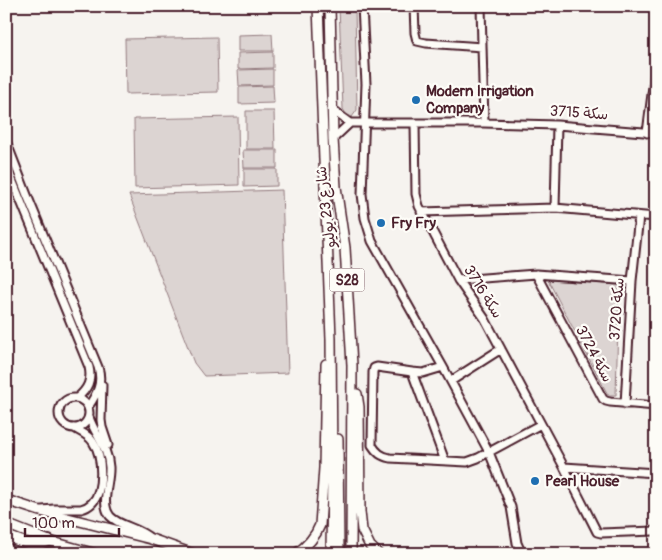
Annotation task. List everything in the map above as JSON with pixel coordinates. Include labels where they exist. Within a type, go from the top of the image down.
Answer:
[{"type":"highway","points":[[6,536],[28,544],[41,544],[49,541]]},
{"type":"main road","name":"شارع 23 يوليو","points":[[318,6],[330,282],[332,413],[331,554]]},
{"type":"main road","name":"شارع 23 يوليو","points":[[330,6],[333,139],[336,187],[345,248],[352,365],[351,554]]},
{"type":"main road","points":[[296,554],[307,546],[317,534],[322,513],[330,282]]},
{"type":"main road","points":[[330,282],[338,415],[339,554]]},
{"type":"main road","points":[[352,365],[358,407],[362,530],[370,546],[378,554]]},
{"type":"main road","points":[[6,500],[151,539],[193,554]]},
{"type":"main road","points":[[6,524],[49,541],[96,554]]},
{"type":"street","points":[[362,6],[366,84],[362,194],[368,229],[372,241],[444,367],[489,452],[510,507],[517,543],[522,554]]},
{"type":"street","points":[[414,6],[417,41],[482,46]]},
{"type":"street","points":[[481,6],[484,123]]},
{"type":"street","points":[[647,133],[656,63]]},
{"type":"street","points":[[332,110],[350,123],[333,139]]},
{"type":"street","name":"سكة 3715","points":[[350,123],[557,125],[656,133]]},
{"type":"street","name":"سكة 3716","points":[[415,123],[416,194],[421,212],[458,280],[485,320],[501,349],[597,532],[656,530]]},
{"type":"street","points":[[555,208],[557,125]]},
{"type":"street","points":[[6,141],[100,372],[102,389],[101,420],[110,452],[105,499],[107,511],[116,521],[142,532],[151,539]]},
{"type":"street","points":[[6,165],[89,367],[91,375],[88,386],[77,398]]},
{"type":"street","points":[[421,212],[555,208],[656,217]]},
{"type":"street","name":"سكة 3720","points":[[625,404],[632,281],[639,216]]},
{"type":"street","points":[[458,280],[536,274],[632,281]]},
{"type":"street","name":"سكة 3724","points":[[536,274],[603,399],[625,404],[656,406]]},
{"type":"street","points":[[451,381],[501,349]]},
{"type":"street","points":[[444,367],[423,373],[374,368],[372,445],[381,456],[467,462],[541,424]]},
{"type":"street","points":[[412,372],[444,461]]},
{"type":"street","points":[[88,407],[101,381]]},
{"type":"street","points":[[40,510],[81,509],[89,506],[95,499],[100,480],[99,456],[93,441],[68,426],[60,416],[60,407],[70,398],[84,401],[90,412],[85,424],[74,428]]},
{"type":"street","points":[[89,417],[105,448],[109,470]]},
{"type":"street","points":[[564,466],[656,473]]},
{"type":"shaded area","points":[[339,6],[355,6],[357,110],[352,117],[346,114],[343,109]]},
{"type":"shaded area","points":[[272,34],[273,51],[238,51],[238,35]]},
{"type":"shaded area","points":[[217,37],[218,92],[126,94],[125,39]]},
{"type":"shaded area","points":[[273,52],[273,68],[238,69],[238,53]]},
{"type":"shaded area","points":[[273,69],[273,85],[239,86],[238,70]]},
{"type":"shaded area","points":[[273,86],[274,103],[239,104],[239,87]]},
{"type":"shaded area","points":[[246,111],[274,111],[275,149],[246,149]]},
{"type":"shaded area","points":[[238,117],[239,185],[135,188],[134,119]]},
{"type":"shaded area","points":[[243,150],[277,150],[277,168],[244,168]]},
{"type":"shaded area","points":[[244,169],[277,169],[277,186],[244,187]]},
{"type":"shaded area","points":[[282,190],[288,373],[204,376],[194,363],[129,195]]},
{"type":"shaded area","points":[[548,280],[619,285],[616,395],[608,395]]},
{"type":"place","name":"Modern Irrigation Company","points":[[416,100]]},
{"type":"place","name":"Fry Fry","points":[[381,223]]},
{"type":"place","name":"Pearl House","points":[[535,481]]}]
